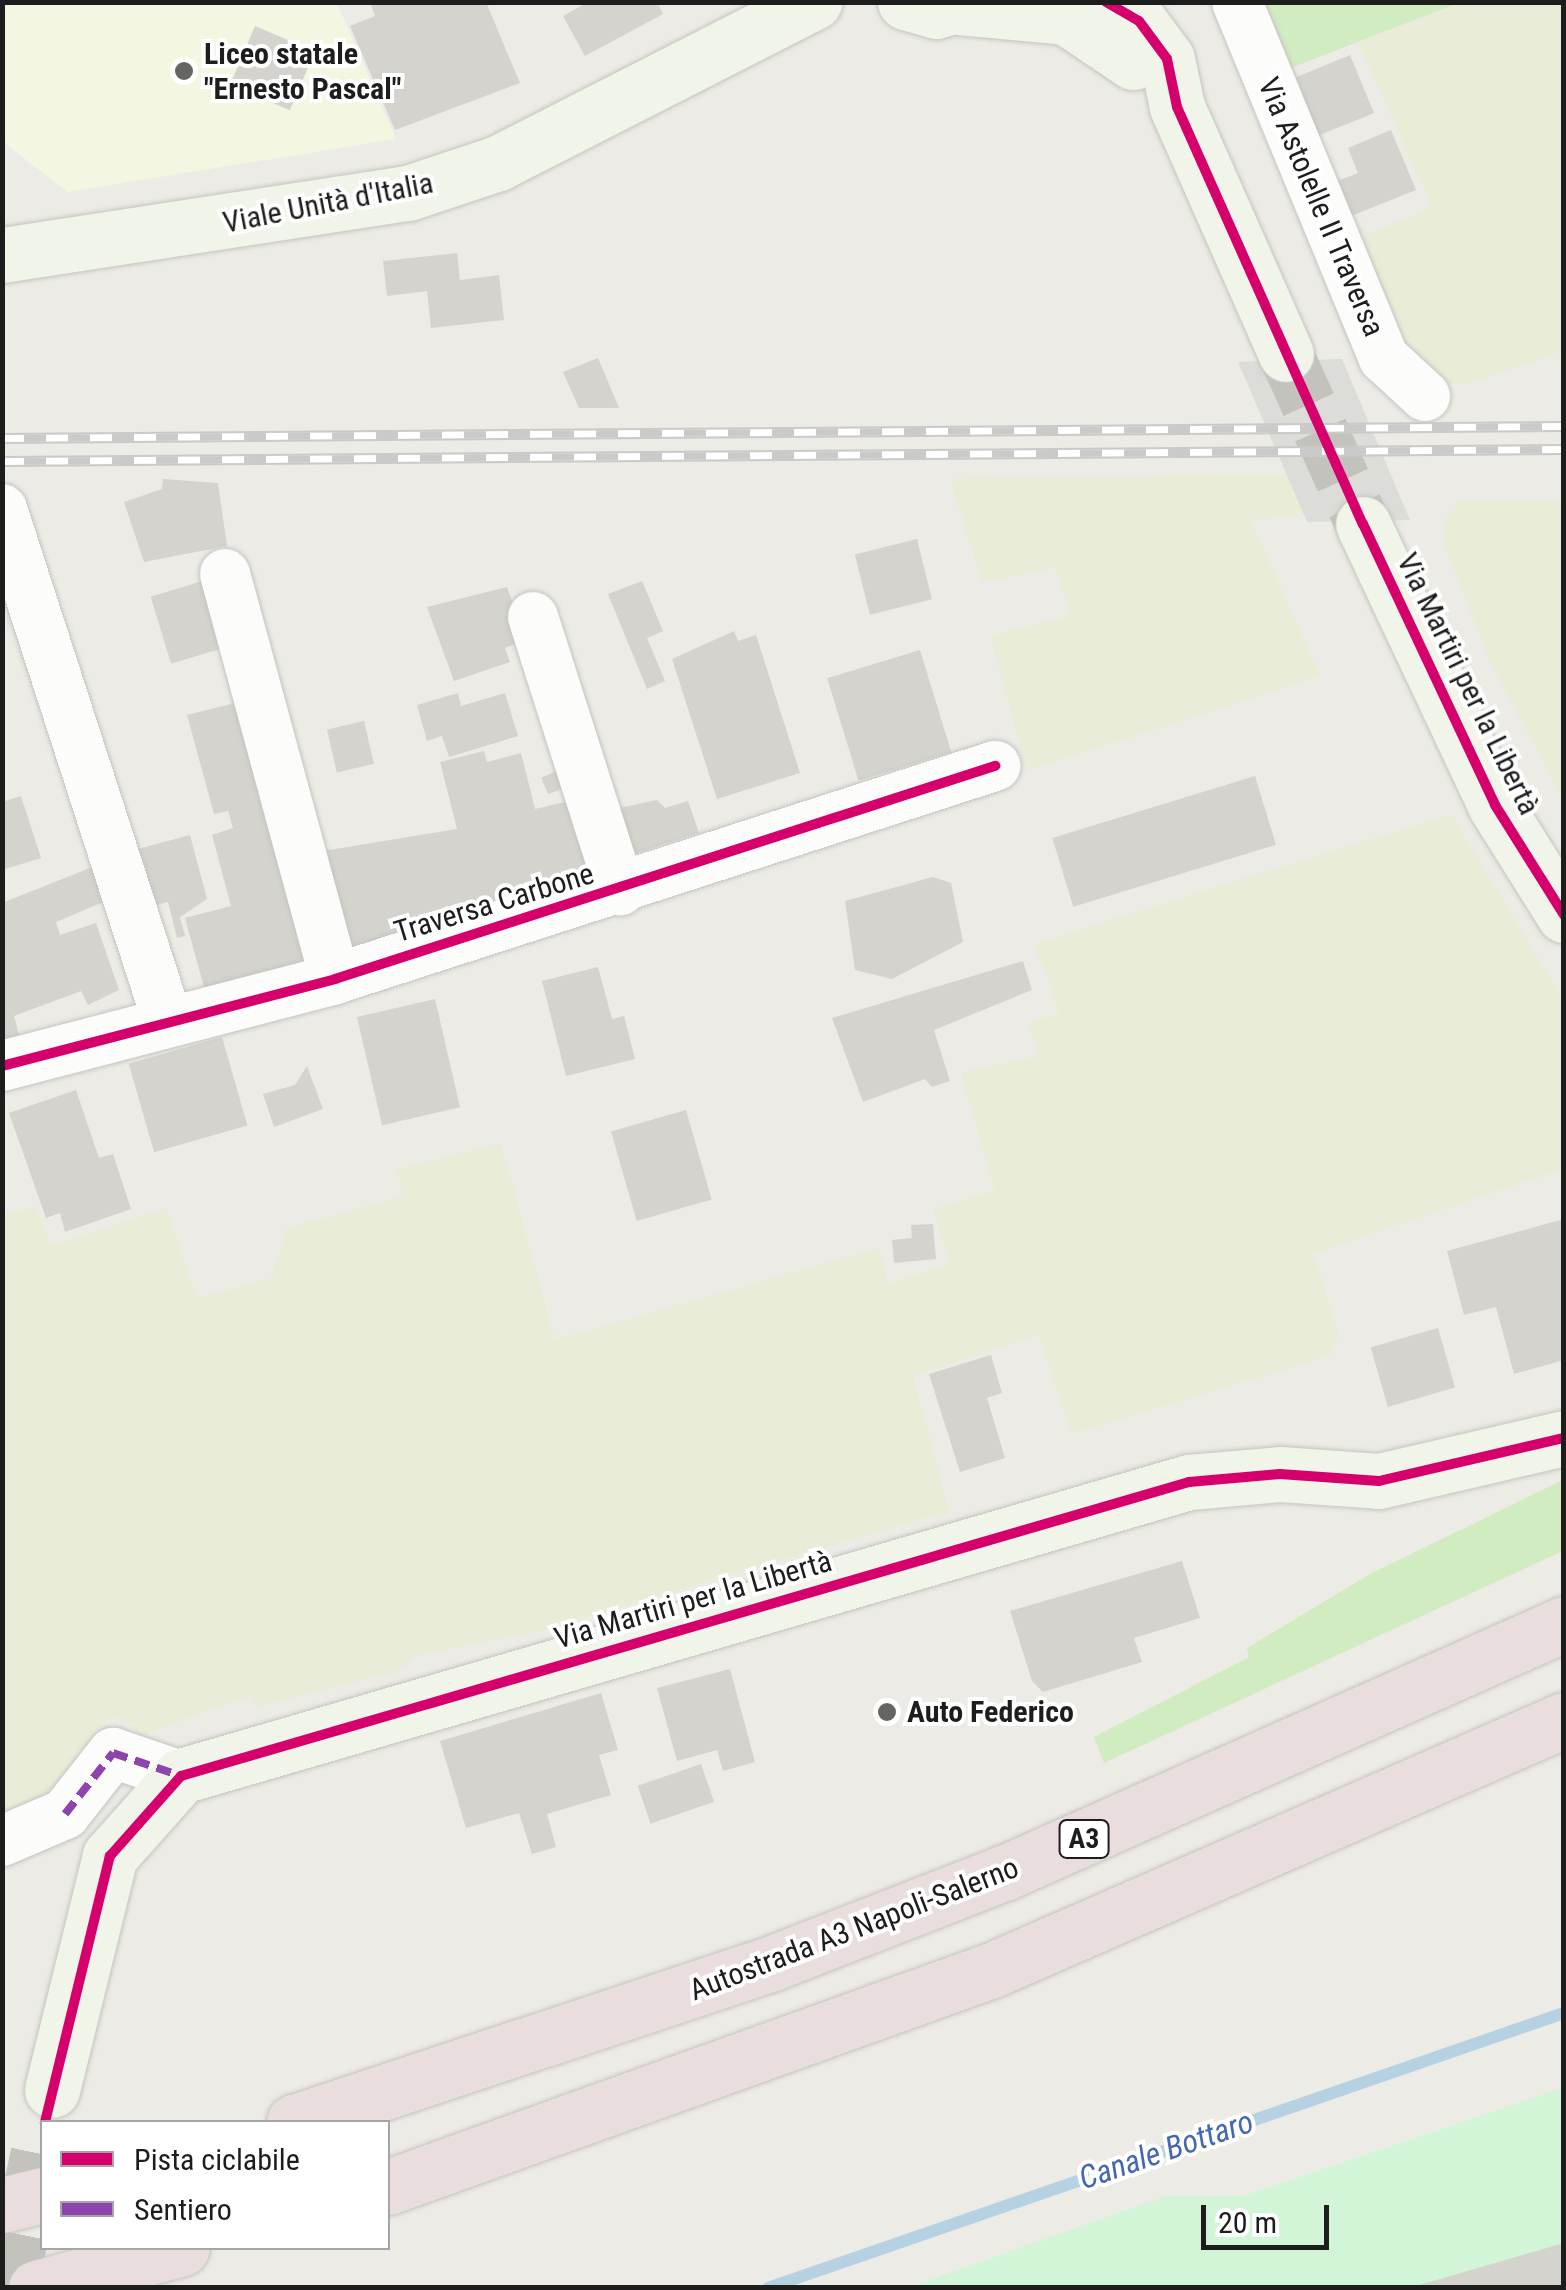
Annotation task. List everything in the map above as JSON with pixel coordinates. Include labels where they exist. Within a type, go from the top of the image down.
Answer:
[{"type":"highway","points":[[1394,1704],[1564,1597]]},
{"type":"highway","name":"Autostrada A3 Napoli-Salerno","points":[[300,2120],[770,1964],[1394,1704],[1564,1624]]},
{"type":"highway","points":[[390,2186],[957,1983],[1322,1830],[1564,1720]]},
{"type":"highway","points":[[1322,1830],[1564,1762]]},
{"type":"highway","points":[[2,2205],[40,2196]]},
{"type":"highway","points":[[36,2288],[175,2250]]},
{"type":"street","points":[[906,2],[1066,17],[1131,59],[1177,107]]},
{"type":"street","name":"Via Astolelle II Traversa","points":[[1237,2],[1384,358],[1425,396]]},
{"type":"street","name":"Viale Unità d'Italia","points":[[2,255],[408,193],[498,164],[803,4]]},
{"type":"street","points":[[1125,8],[1168,59],[1177,107],[1286,354]]},
{"type":"street","points":[[2,509],[166,1019]]},
{"type":"street","name":"Via Martiri per la Libertà","points":[[1363,524],[1495,805],[1564,915]]},
{"type":"street","points":[[225,574],[335,979]]},
{"type":"street","name":"Traversa Carbone","points":[[533,617],[620,890]]},
{"type":"street","name":"Traversa Carbone","points":[[2,1066],[166,1019],[335,979],[995,766]]},
{"type":"street","name":"Via Martiri per la Libertà","points":[[181,1776],[1189,1482],[1280,1474],[1379,1481],[1564,1438]]},
{"type":"street","points":[[2,1841],[66,1814],[113,1753],[181,1776],[110,1856],[52,2090]]},
{"type":"shaded area","name":"Liceo statale \"Ernesto Pascal\"","points":[[2,3],[337,3],[396,139],[68,192],[3,142]]},
{"type":"shaded area","points":[[1458,3],[1563,3],[1563,351],[1463,385],[1417,379],[1350,242],[1432,207],[1358,42]]},
{"type":"shaded area","points":[[1286,474],[1304,515],[1251,520],[1320,676],[1027,771],[990,636],[1072,615],[1055,568],[982,582],[950,479]]},
{"type":"shaded area","points":[[1462,500],[1563,500],[1563,800],[1490,662],[1444,544],[1445,519]]},
{"type":"shaded area","points":[[1451,814],[1563,999],[1563,1169],[1314,1253],[1339,1336],[1329,1356],[1072,1434],[1038,1335],[913,1376],[949,1511],[547,1629],[415,1656],[398,1671],[256,1707],[251,1695],[137,1737],[131,1723],[110,1716],[43,1798],[3,1819],[3,1215],[36,1206],[51,1246],[166,1208],[197,1298],[271,1278],[287,1228],[403,1196],[397,1169],[501,1143],[555,1340],[878,1248],[888,1284],[949,1264],[933,1209],[995,1190],[961,1073],[1040,1055],[1028,1023],[1060,1013],[1034,944]]},
{"type":"green space","points":[[1250,3],[1458,3],[1278,73]]},
{"type":"green space","points":[[1563,1480],[1563,1551],[1104,1763],[1094,1737],[1249,1657],[1247,1648],[1370,1574]]},
{"type":"green space","points":[[1563,2088],[1563,2287],[907,2288],[1166,2196],[1243,2196]]},
{"type":"pier","points":[[1342,359],[1410,520],[1307,522],[1238,362]]},
{"type":"building","points":[[370,2],[486,2],[520,83],[395,130],[350,26],[375,16]]},
{"type":"building","points":[[588,2],[657,2],[663,14],[585,56],[563,16]]},
{"type":"building","points":[[255,26],[315,51],[290,110],[230,85]]},
{"type":"building","points":[[1350,55],[1374,113],[1315,137],[1282,83]]},
{"type":"building","points":[[1391,130],[1416,190],[1349,217],[1335,182],[1358,173],[1348,148]]},
{"type":"building","points":[[457,253],[460,280],[499,275],[504,320],[431,328],[427,291],[387,296],[383,261]]},
{"type":"building","points":[[598,358],[619,408],[579,408],[563,372]]},
{"type":"building","points":[[163,479],[218,483],[227,546],[144,562],[124,502],[162,489]]},
{"type":"building","points":[[917,539],[932,599],[870,615],[855,554]]},
{"type":"building","points":[[209,579],[229,646],[171,664],[151,597]]},
{"type":"building","points":[[642,581],[663,631],[647,638],[665,681],[647,689],[608,594]]},
{"type":"building","points":[[507,587],[526,640],[505,648],[510,662],[454,681],[427,607]]},
{"type":"building","points":[[734,631],[738,641],[756,635],[800,773],[717,799],[672,659]]},
{"type":"building","points":[[920,650],[951,752],[859,781],[827,678]]},
{"type":"building","points":[[458,693],[461,706],[505,693],[518,736],[449,757],[442,736],[427,741],[417,705]]},
{"type":"building","points":[[251,699],[317,970],[205,991],[185,918],[231,906],[212,835],[233,828],[228,811],[214,814],[187,715]]},
{"type":"building","points":[[364,721],[374,764],[337,772],[327,730]]},
{"type":"building","points":[[484,751],[487,762],[521,753],[535,809],[573,800],[590,867],[348,951],[311,853],[457,829],[440,762]]},
{"type":"building","points":[[570,766],[577,783],[548,794],[541,778]]},
{"type":"building","points":[[1255,776],[1276,845],[1073,907],[1052,838]]},
{"type":"building","points":[[21,796],[41,858],[2,870],[2,802]]},
{"type":"building","points":[[657,800],[665,808],[688,801],[699,833],[627,856],[615,809]]},
{"type":"building","points":[[190,835],[207,899],[180,917],[185,936],[177,938],[168,902],[141,909],[127,852]]},
{"type":"building","points":[[95,866],[108,900],[56,922],[60,935],[96,923],[119,990],[88,1005],[81,991],[14,1016],[19,1035],[2,1040],[2,903]]},
{"type":"building","points":[[933,877],[951,883],[963,942],[892,979],[855,970],[845,901]]},
{"type":"building","points":[[1023,961],[1032,990],[934,1030],[950,1081],[932,1087],[925,1079],[863,1102],[832,1018]]},
{"type":"building","points":[[598,967],[612,1019],[624,1016],[635,1059],[566,1076],[542,981]]},
{"type":"building","points":[[435,999],[460,1107],[382,1125],[357,1017]]},
{"type":"building","points":[[222,1037],[247,1125],[154,1152],[129,1064]]},
{"type":"building","points":[[307,1066],[323,1109],[274,1127],[263,1094],[295,1085]]},
{"type":"building","points":[[76,1090],[99,1158],[113,1154],[131,1209],[65,1232],[60,1213],[46,1218],[9,1113]]},
{"type":"building","points":[[686,1110],[712,1199],[637,1221],[611,1131]]},
{"type":"building","points":[[1564,1219],[1564,1360],[1514,1374],[1496,1307],[1464,1315],[1447,1251]]},
{"type":"building","points":[[933,1224],[936,1259],[894,1263],[892,1240],[912,1238],[911,1225]]},
{"type":"building","points":[[1438,1328],[1455,1388],[1388,1407],[1371,1347]]},
{"type":"building","points":[[991,1355],[1002,1393],[987,1398],[1005,1458],[960,1472],[929,1374]]},
{"type":"building","points":[[1182,1561],[1200,1618],[1134,1638],[1142,1662],[1043,1692],[1032,1681],[1010,1611]]},
{"type":"building","points":[[730,1669],[755,1762],[723,1771],[717,1750],[677,1761],[657,1688]]},
{"type":"building","points":[[601,1693],[618,1750],[599,1755],[611,1795],[547,1814],[556,1847],[532,1854],[519,1813],[466,1828],[440,1741]]},
{"type":"building","points":[[701,1764],[714,1802],[651,1824],[638,1786]]},
{"type":"building","points":[[1564,2243],[1564,2288],[1416,2286]]},
{"type":"waterway","name":"Canale Bottaro","points":[[768,2288],[1564,2013]]},
{"type":"tunnel","points":[[1286,354],[1363,524]]},
{"type":"tunnel","points":[[10,2288],[40,2145]]},
{"type":"railway","points":[[2,438],[1564,426]]},
{"type":"railway","points":[[2,461],[1564,449]]},
{"type":"marked path","points":[[65,1814],[113,1753],[181,1776]]},
{"type":"cycle path","points":[[1106,2],[1139,21],[1167,59],[1177,107],[1363,524],[1495,805],[1564,915]]},
{"type":"cycle path","points":[[2,1066],[335,979],[995,766]]},
{"type":"cycle path","points":[[45,2120],[110,1856],[181,1776],[1189,1482],[1280,1474],[1379,1481],[1564,1438]]},
{"type":"place","name":"Liceo statale \"Ernesto Pascal\"","points":[[184,71]]},
{"type":"place","name":"Auto Federico","points":[[887,1712]]}]
